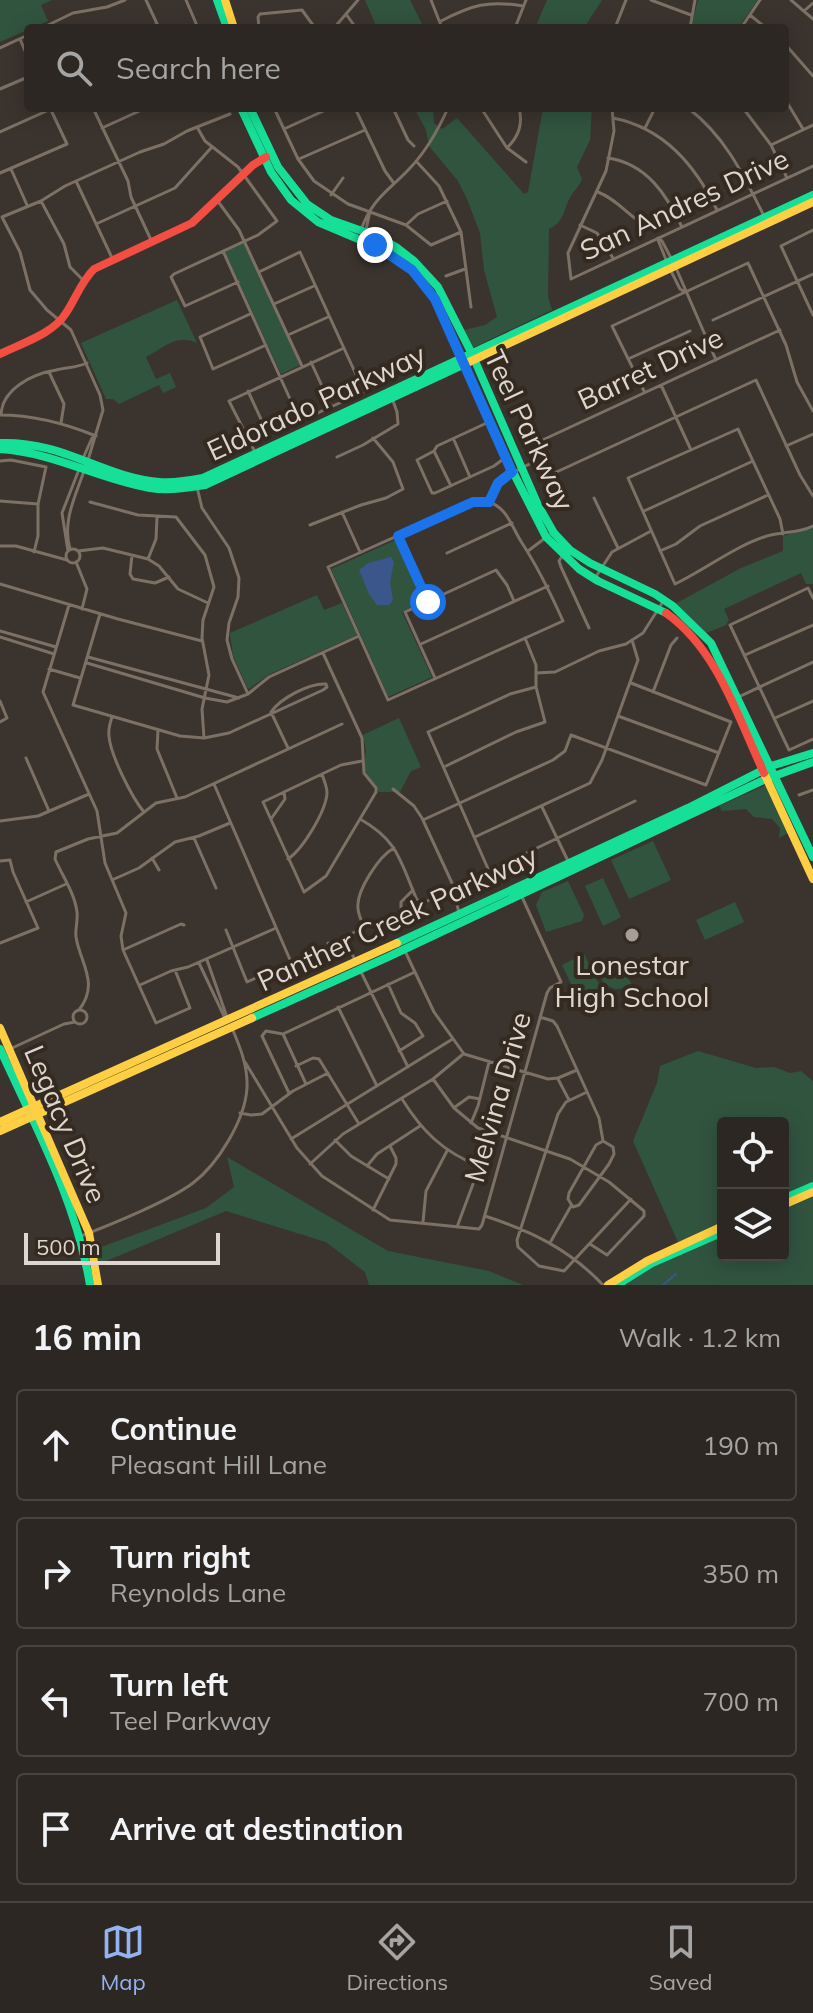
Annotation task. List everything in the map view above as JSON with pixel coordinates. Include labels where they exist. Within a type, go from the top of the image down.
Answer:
[{"type":"main road","points":[[217,0],[226,24]]},
{"type":"main road","points":[[225,0],[233,24]]},
{"type":"main road","name":"Teel Parkway","points":[[243,112],[269,158]]},
{"type":"main road","name":"Teel Parkway","points":[[252,112],[278,183],[304,212],[334,230],[390,243],[438,287],[442,304],[517,470],[563,555],[662,604],[700,644],[734,699],[796,831],[813,879]]},
{"type":"main road","points":[[0,354],[52,330],[62,320],[83,280],[94,269],[192,223],[246,172],[269,158]]},
{"type":"main road","name":"Eldorado Parkway","points":[[766,221],[813,195]]},
{"type":"main road","name":"Eldorado Parkway","points":[[0,449],[30,449],[149,482],[196,484],[257,459],[766,221],[813,202]]},
{"type":"main road","name":"Teel Parkway","points":[[495,420],[506,457],[517,470]]},
{"type":"main road","name":"Eldorado Parkway","points":[[0,443],[31,443],[84,464]]},
{"type":"main road","name":"Teel Parkway","points":[[549,534],[597,574]]},
{"type":"main road","name":"Panther Creek Parkway","points":[[0,1131],[33,1112],[358,966],[813,753]]},
{"type":"main road","name":"Panther Creek Parkway","points":[[769,773],[813,762]]},
{"type":"main road","name":"Teel Parkway","points":[[796,831],[813,857]]},
{"type":"main road","name":"Panther Creek Parkway","points":[[461,917],[520,894],[570,866]]},
{"type":"main road","name":"Legacy Drive","points":[[0,1028],[4,1050],[85,1234],[98,1285]]},
{"type":"main road","name":"Panther Creek Parkway","points":[[0,1122],[33,1112]]},
{"type":"main road","points":[[789,1199],[813,1189]]},
{"type":"main road","points":[[606,1285],[647,1261],[717,1232]]},
{"type":"main road","points":[[617,1285],[652,1263],[717,1232]]},
{"type":"main road","name":"Legacy Drive","points":[[85,1234],[90,1285]]},
{"type":"street","points":[[49,24],[73,13],[107,7],[125,0]]},
{"type":"street","points":[[146,0],[157,24]]},
{"type":"street","points":[[186,0],[196,24]]},
{"type":"street","points":[[337,24],[358,0]]},
{"type":"street","points":[[431,0],[441,24]]},
{"type":"street","points":[[516,24],[526,0]]},
{"type":"street","points":[[617,24],[626,0]]},
{"type":"street","points":[[651,0],[691,15]]},
{"type":"street","points":[[690,24],[695,0]]},
{"type":"street","points":[[744,24],[760,0]]},
{"type":"street","points":[[791,0],[813,19]]},
{"type":"street","points":[[441,21],[479,4],[499,2],[523,6]]},
{"type":"street","points":[[804,11],[813,3]]},
{"type":"street","points":[[259,24],[258,17],[266,13],[304,11],[312,24]]},
{"type":"street","points":[[346,14],[353,24]]},
{"type":"street","points":[[750,15],[761,24]]},
{"type":"street","points":[[0,48],[24,37]]},
{"type":"street","points":[[20,39],[24,48]]},
{"type":"street","points":[[789,49],[813,76]]},
{"type":"street","points":[[0,89],[24,79]]},
{"type":"street","points":[[789,106],[803,129]]},
{"type":"street","points":[[0,132],[42,112]]},
{"type":"street","points":[[0,173],[67,144],[53,112]]},
{"type":"street","points":[[95,112],[128,181],[135,206],[152,242]]},
{"type":"street","points":[[102,128],[137,112]]},
{"type":"street","points":[[276,112],[298,159],[314,181],[331,195],[406,225],[431,245],[461,232]]},
{"type":"street","points":[[284,129],[322,112]]},
{"type":"street","points":[[357,112],[393,182]]},
{"type":"street","points":[[395,112],[414,146]]},
{"type":"street","points":[[362,236],[376,200],[416,161],[446,112]]},
{"type":"street","points":[[484,112],[507,148],[526,162]]},
{"type":"street","points":[[507,148],[519,130],[520,112]]},
{"type":"street","points":[[612,112],[608,158],[598,192],[580,225],[597,233],[613,259]]},
{"type":"street","points":[[645,128],[653,112]]},
{"type":"street","points":[[692,112],[721,139],[766,221]]},
{"type":"street","points":[[746,112],[771,145],[787,178]]},
{"type":"street","points":[[82,609],[87,589],[68,554],[62,513],[96,436],[102,403],[71,330],[47,310],[30,290],[20,252],[2,217],[41,201],[119,161],[230,114]]},
{"type":"street","points":[[613,118],[645,128],[669,144],[703,182],[717,210]]},
{"type":"street","points":[[771,145],[813,125]]},
{"type":"street","points":[[197,127],[212,148],[246,172],[277,221],[245,241],[172,276],[185,306],[238,282]]},
{"type":"street","points":[[298,159],[365,130]]},
{"type":"street","points":[[96,224],[175,188],[212,148]]},
{"type":"street","points":[[608,158],[624,160],[644,172],[661,189],[682,227]]},
{"type":"street","points":[[416,161],[431,176],[447,201],[461,232],[471,307]]},
{"type":"street","name":"San Andres Drive","points":[[580,225],[568,253],[571,279],[813,166]]},
{"type":"street","points":[[10,168],[27,205]]},
{"type":"street","points":[[331,195],[343,178]]},
{"type":"street","points":[[76,181],[113,260]]},
{"type":"street","points":[[598,192],[621,204],[638,222],[651,228]]},
{"type":"street","points":[[217,200],[236,223],[302,366]]},
{"type":"street","points":[[41,201],[64,244],[70,267],[83,280]]},
{"type":"street","points":[[406,225],[418,214],[447,201]]},
{"type":"street","points":[[813,230],[781,246],[813,314]]},
{"type":"street","points":[[658,238],[716,360]]},
{"type":"street","points":[[223,251],[300,421],[379,385]]},
{"type":"street","points":[[259,272],[300,252],[364,392]]},
{"type":"street","points":[[644,393],[612,326],[748,263],[780,330],[797,382],[813,411]]},
{"type":"street","points":[[446,276],[466,269]]},
{"type":"street","points":[[713,320],[813,274]]},
{"type":"street","points":[[274,304],[315,285]]},
{"type":"street","points":[[252,314],[200,338],[213,369],[266,345]]},
{"type":"street","points":[[288,335],[329,316]]},
{"type":"street","name":"Barret Drive","points":[[543,458],[536,443],[780,330]]},
{"type":"street","points":[[628,359],[690,331]]},
{"type":"street","points":[[257,459],[229,401],[344,348]]},
{"type":"street","points":[[311,362],[332,406]]},
{"type":"street","points":[[87,363],[49,372],[9,392],[1,405],[0,415],[61,423],[96,436]]},
{"type":"street","points":[[49,372],[64,404],[61,423]]},
{"type":"street","points":[[489,502],[498,483],[543,458],[550,475],[756,380],[813,496]]},
{"type":"street","points":[[661,385],[691,450]]},
{"type":"street","points":[[248,391],[266,430],[265,434]]},
{"type":"street","points":[[337,457],[347,455],[398,424],[390,396]]},
{"type":"street","points":[[495,420],[437,446],[417,460],[432,493],[494,466],[506,457]]},
{"type":"street","points":[[783,534],[780,519],[738,429],[628,478],[675,584],[701,571],[719,557],[764,536],[783,534],[799,532],[813,526]]},
{"type":"street","points":[[786,446],[813,434]]},
{"type":"street","points":[[310,525],[384,499],[403,489],[394,465],[373,438]]},
{"type":"street","points":[[453,438],[470,477]]},
{"type":"street","points":[[434,451],[451,486]]},
{"type":"street","points":[[0,461],[11,460],[46,467],[38,504],[38,536],[34,552]]},
{"type":"street","points":[[643,512],[753,461]]},
{"type":"street","points":[[68,554],[67,529],[84,464]]},
{"type":"street","points":[[196,484],[202,508],[229,548],[239,577],[238,597],[227,640],[248,694]]},
{"type":"street","points":[[70,489],[77,492]]},
{"type":"street","points":[[660,551],[700,526],[768,495]]},
{"type":"street","points":[[594,498],[618,548]]},
{"type":"street","points":[[0,501],[38,504]]},
{"type":"street","points":[[65,501],[72,503]]},
{"type":"street","points":[[90,502],[178,519],[205,555],[214,587],[203,620],[202,641],[209,675],[202,709],[204,738]]},
{"type":"street","points":[[473,502],[489,502],[500,507],[512,523],[548,586],[563,621],[388,700],[328,567],[473,502]]},
{"type":"street","points":[[342,512],[360,552]]},
{"type":"street","points":[[148,559],[156,539],[157,517]]},
{"type":"street","points":[[447,553],[512,523]]},
{"type":"street","points":[[597,574],[618,548],[651,531]]},
{"type":"street","points":[[528,551],[549,534]]},
{"type":"street","points":[[398,536],[428,602]]},
{"type":"street","points":[[0,546],[16,546],[54,557],[103,548],[148,559],[159,566],[178,589],[208,603]]},
{"type":"street","points":[[75,563],[80,559],[79,552]]},
{"type":"street","points":[[132,555],[130,574],[133,579],[155,583],[169,577]]},
{"type":"street","points":[[563,555],[559,561],[561,567],[589,628]]},
{"type":"street","points":[[435,678],[405,612],[496,570],[514,601]]},
{"type":"street","points":[[0,584],[202,641]]},
{"type":"street","points":[[421,644],[548,586]]},
{"type":"street","points":[[813,598],[808,588],[730,625],[789,750],[813,739]]},
{"type":"street","points":[[536,673],[555,672],[599,651],[632,640],[643,633],[662,604]]},
{"type":"street","points":[[69,605],[43,692],[97,811],[112,880],[126,913],[121,936],[123,950],[156,1023],[190,1008],[175,970]]},
{"type":"street","points":[[100,614],[73,705],[184,737],[204,738],[229,733],[323,690],[326,684],[320,683],[299,692],[282,701],[271,712]]},
{"type":"street","points":[[745,655],[813,625]]},
{"type":"street","points":[[0,634],[56,647]]},
{"type":"street","points":[[0,634],[54,654]]},
{"type":"street","points":[[87,663],[227,702],[248,694],[269,677],[359,636]]},
{"type":"street","points":[[445,767],[516,732],[545,722],[536,687],[533,655],[525,638]]},
{"type":"street","points":[[653,692],[671,645],[677,638]]},
{"type":"street","points":[[474,838],[590,783],[607,748],[638,660],[632,640]]},
{"type":"street","points":[[323,653],[364,745],[364,773],[376,788],[326,876],[306,892],[301,888],[263,802],[322,774],[354,761],[362,761]]},
{"type":"street","points":[[88,657],[239,698]]},
{"type":"street","points":[[734,699],[813,662]]},
{"type":"street","points":[[49,669],[82,678]]},
{"type":"street","points":[[423,820],[553,760],[565,751],[571,735],[706,785],[731,722],[631,683]]},
{"type":"street","points":[[181,691],[183,684]]},
{"type":"street","points":[[536,687],[510,694],[428,732],[489,871],[635,801]]},
{"type":"street","points":[[299,692],[302,700]]},
{"type":"street","points":[[216,700],[219,694]]},
{"type":"street","points":[[0,701],[7,718],[0,722]]},
{"type":"street","points":[[775,718],[813,701]]},
{"type":"street","points":[[271,712],[288,748]]},
{"type":"street","points":[[618,716],[719,753]]},
{"type":"street","points":[[112,717],[109,733],[111,744],[134,798],[144,812]]},
{"type":"street","points":[[4,1050],[64,1024],[84,1022],[87,966],[76,936],[77,911],[56,852],[86,839],[120,831],[158,802],[177,799],[214,784],[342,724]]},
{"type":"street","points":[[158,730],[157,747],[177,799]]},
{"type":"street","points":[[26,758],[49,811]]},
{"type":"street","points":[[288,859],[300,849],[324,807],[327,786],[322,774]]},
{"type":"street","points":[[214,784],[291,962],[247,982],[226,930]]},
{"type":"street","points":[[393,789],[414,806],[423,820],[454,889],[461,917]]},
{"type":"street","points":[[799,795],[813,790]]},
{"type":"street","points":[[270,820],[285,799],[284,792]]},
{"type":"street","points":[[0,821],[30,818],[89,794]]},
{"type":"street","points":[[542,807],[570,866]]},
{"type":"street","points":[[360,819],[384,834],[420,902],[454,889]]},
{"type":"street","points":[[112,880],[139,868],[175,842],[194,838],[230,823]]},
{"type":"street","points":[[194,838],[216,888]]},
{"type":"street","points":[[328,943],[364,927],[358,910],[360,895],[381,858],[394,848]]},
{"type":"street","points":[[152,858],[159,870]]},
{"type":"street","points":[[0,861],[10,860],[38,928],[0,944]]},
{"type":"street","points":[[26,902],[66,884]]},
{"type":"street","points":[[401,909],[401,902],[413,890]]},
{"type":"street","name":"Melvina Drive","points":[[457,1227],[479,1229],[485,1216],[548,990],[561,982],[520,894]]},
{"type":"street","points":[[123,950],[184,925]]},
{"type":"street","points":[[139,985],[276,928]]},
{"type":"street","points":[[344,938],[408,1068]]},
{"type":"street","points":[[402,945],[434,1012],[464,1054],[548,1079],[577,1070]]},
{"type":"street","points":[[207,959],[245,1062],[291,1139],[322,1176],[373,1210],[398,1222],[457,1227],[492,1133]]},
{"type":"street","points":[[199,962],[230,1024]]},
{"type":"street","points":[[289,1094],[262,1036],[266,1031],[283,1034],[415,972]]},
{"type":"street","points":[[207,981],[215,978]]},
{"type":"street","points":[[388,984],[401,1013],[415,1023],[423,1036],[398,1052]]},
{"type":"street","points":[[64,1024],[84,1004]]},
{"type":"street","points":[[338,1007],[378,1088]]},
{"type":"street","points":[[79,1010],[86,1014]]},
{"type":"street","points":[[73,1016],[75,1022]]},
{"type":"street","points":[[540,1017],[556,1024],[601,1124],[603,1141]]},
{"type":"street","points":[[283,1034],[306,1084]]},
{"type":"street","points":[[291,1139],[378,1088],[452,1039]]},
{"type":"street","points":[[310,1164],[335,1140],[433,1079],[464,1054]]},
{"type":"street","points":[[296,1066],[317,1058],[359,1124]]},
{"type":"street","points":[[85,1234],[192,1184],[219,1156],[240,1113],[247,1083],[245,1062]]},
{"type":"street","points":[[471,1123],[489,1062]]},
{"type":"street","points":[[240,1113],[255,1115],[271,1108],[289,1094],[328,1073]]},
{"type":"street","points":[[558,1078],[569,1100]]},
{"type":"street","points":[[433,1079],[454,1108],[471,1123],[584,1166],[631,1199],[645,1213],[607,1255],[590,1244]]},
{"type":"street","points":[[247,1083],[255,1081]]},
{"type":"street","points":[[587,1092],[569,1100],[558,1114],[521,1228],[518,1247],[539,1266],[561,1272],[631,1199]]},
{"type":"street","points":[[402,1098],[420,1126],[447,1151],[479,1166]]},
{"type":"street","points":[[454,1108],[467,1098],[480,1099]]},
{"type":"street","points":[[367,1166],[374,1157],[420,1126]]},
{"type":"street","points":[[335,1140],[389,1179]]},
{"type":"street","points":[[550,1242],[571,1206],[568,1197],[584,1166],[596,1145],[603,1141]]},
{"type":"street","points":[[571,1206],[579,1205],[614,1152],[611,1145],[603,1141]]},
{"type":"street","points":[[373,1210],[397,1161],[390,1146]]},
{"type":"street","points":[[423,1222],[426,1191],[447,1151]]},
{"type":"street","points":[[485,1216],[550,1242],[606,1285]]},
{"type":"green space","points":[[0,0],[52,0],[41,5],[48,21],[24,24],[24,32],[0,42]]},
{"type":"green space","points":[[365,0],[410,0],[422,24],[375,24]]},
{"type":"green space","points":[[547,0],[602,0],[587,24],[537,24]]},
{"type":"green space","points":[[698,0],[758,0],[741,24],[692,24]]},
{"type":"green space","points":[[416,112],[433,112],[434,123],[442,129],[457,118],[524,194],[528,192],[542,112],[592,112],[590,140],[577,167],[582,179],[561,219],[549,229],[548,297],[552,310],[472,348],[464,330],[485,325],[497,317],[484,270],[480,233],[458,181],[429,146],[426,130]]},
{"type":"green space","points":[[244,243],[300,365],[281,374],[225,252]]},
{"type":"green space","points":[[177,300],[197,343],[176,341],[146,357],[156,379],[170,373],[176,387],[163,393],[159,385],[119,404],[113,399],[106,399],[81,343]]},
{"type":"green space","points":[[813,528],[813,584],[806,584],[801,573],[724,609],[729,620],[726,625],[706,633],[675,604],[741,568],[783,551],[783,536]]},
{"type":"green space","points":[[398,539],[425,600],[402,612],[432,677],[388,696],[331,569]]},
{"type":"green space","points":[[317,595],[324,610],[342,603],[357,635],[268,675],[249,689],[233,656],[230,633]]},
{"type":"green space","points":[[399,718],[421,767],[411,771],[400,792],[379,792],[364,769],[366,751],[363,735]]},
{"type":"green space","points":[[766,785],[788,833],[779,838],[780,828],[772,819],[754,817],[746,809],[722,811],[719,806]]},
{"type":"green space","points":[[653,841],[671,880],[629,899],[611,860]]},
{"type":"green space","points":[[603,878],[621,917],[603,926],[585,886]]},
{"type":"green space","points":[[568,881],[584,915],[582,921],[546,932],[536,905],[542,892]]},
{"type":"green space","points":[[735,902],[744,922],[705,940],[696,920]]},
{"type":"green space","points":[[584,954],[606,998],[583,1009],[562,965]]},
{"type":"green space","points":[[619,961],[632,985],[615,989],[603,982],[596,972]]},
{"type":"green space","points":[[698,1051],[756,1068],[774,1067],[790,1073],[801,1071],[813,1081],[813,1285],[615,1285],[653,1261],[717,1234],[717,1261],[789,1261],[789,1117],[717,1117],[717,1233],[681,1249],[633,1141],[657,1083],[660,1066]]},
{"type":"green space","points":[[227,1157],[388,1251],[489,1271],[523,1285],[369,1285],[365,1272],[326,1242],[226,1211],[99,1264],[96,1249],[206,1208],[234,1187]]},
{"type":"water","points":[[391,557],[394,562],[390,582],[393,600],[389,605],[377,605],[359,570],[368,563]]},
{"type":"waterway","points":[[663,1285],[676,1274]]},
{"type":"traffic: fast","points":[[217,0],[226,24]]},
{"type":"traffic: fast","points":[[243,112],[271,172],[291,200],[318,222],[391,253],[412,270],[435,299],[511,468],[546,537],[579,569],[666,613]]},
{"type":"traffic: fast","points":[[252,112],[278,167],[307,204],[331,220],[376,236],[396,247],[438,287],[471,352],[538,505],[554,533],[570,550],[590,563],[673,606],[711,643],[813,857]]},
{"type":"traffic: fast","points":[[0,443],[44,448],[138,479],[170,482],[203,478],[813,195]]},
{"type":"traffic: fast","points":[[0,449],[21,451],[150,488],[205,485],[469,362]]},
{"type":"traffic: fast","points":[[397,943],[688,808],[771,766],[813,753]]},
{"type":"traffic: fast","points":[[252,1018],[766,779],[813,762]]},
{"type":"traffic: fast","points":[[0,1049],[65,1193],[90,1285]]},
{"type":"traffic: fast","points":[[789,1196],[813,1186]]},
{"type":"traffic: fast","points":[[617,1285],[652,1263],[717,1235]]},
{"type":"traffic: slow","points":[[225,0],[233,24]]},
{"type":"traffic: slow","points":[[469,362],[813,202]]},
{"type":"traffic: slow","points":[[764,773],[813,879]]},
{"type":"traffic: slow","points":[[0,1122],[397,943]]},
{"type":"traffic: slow","points":[[0,1131],[252,1018]]},
{"type":"traffic: slow","points":[[0,1028],[89,1233],[98,1285]]},
{"type":"traffic: slow","points":[[789,1202],[813,1192]]},
{"type":"traffic: slow","points":[[608,1285],[647,1261],[717,1229]]},
{"type":"traffic: jam","points":[[0,354],[53,327],[66,313],[94,269],[192,223],[253,165],[266,157]]},
{"type":"traffic: jam","points":[[666,613],[684,628],[713,665],[764,773]]},
{"type":"place","name":"Lonestar High School","points":[[632,935]]},
{"type":"route","points":[[375,245],[391,253],[420,277],[435,299],[512,472],[498,483],[489,502],[473,502],[398,536],[428,602]]}]
